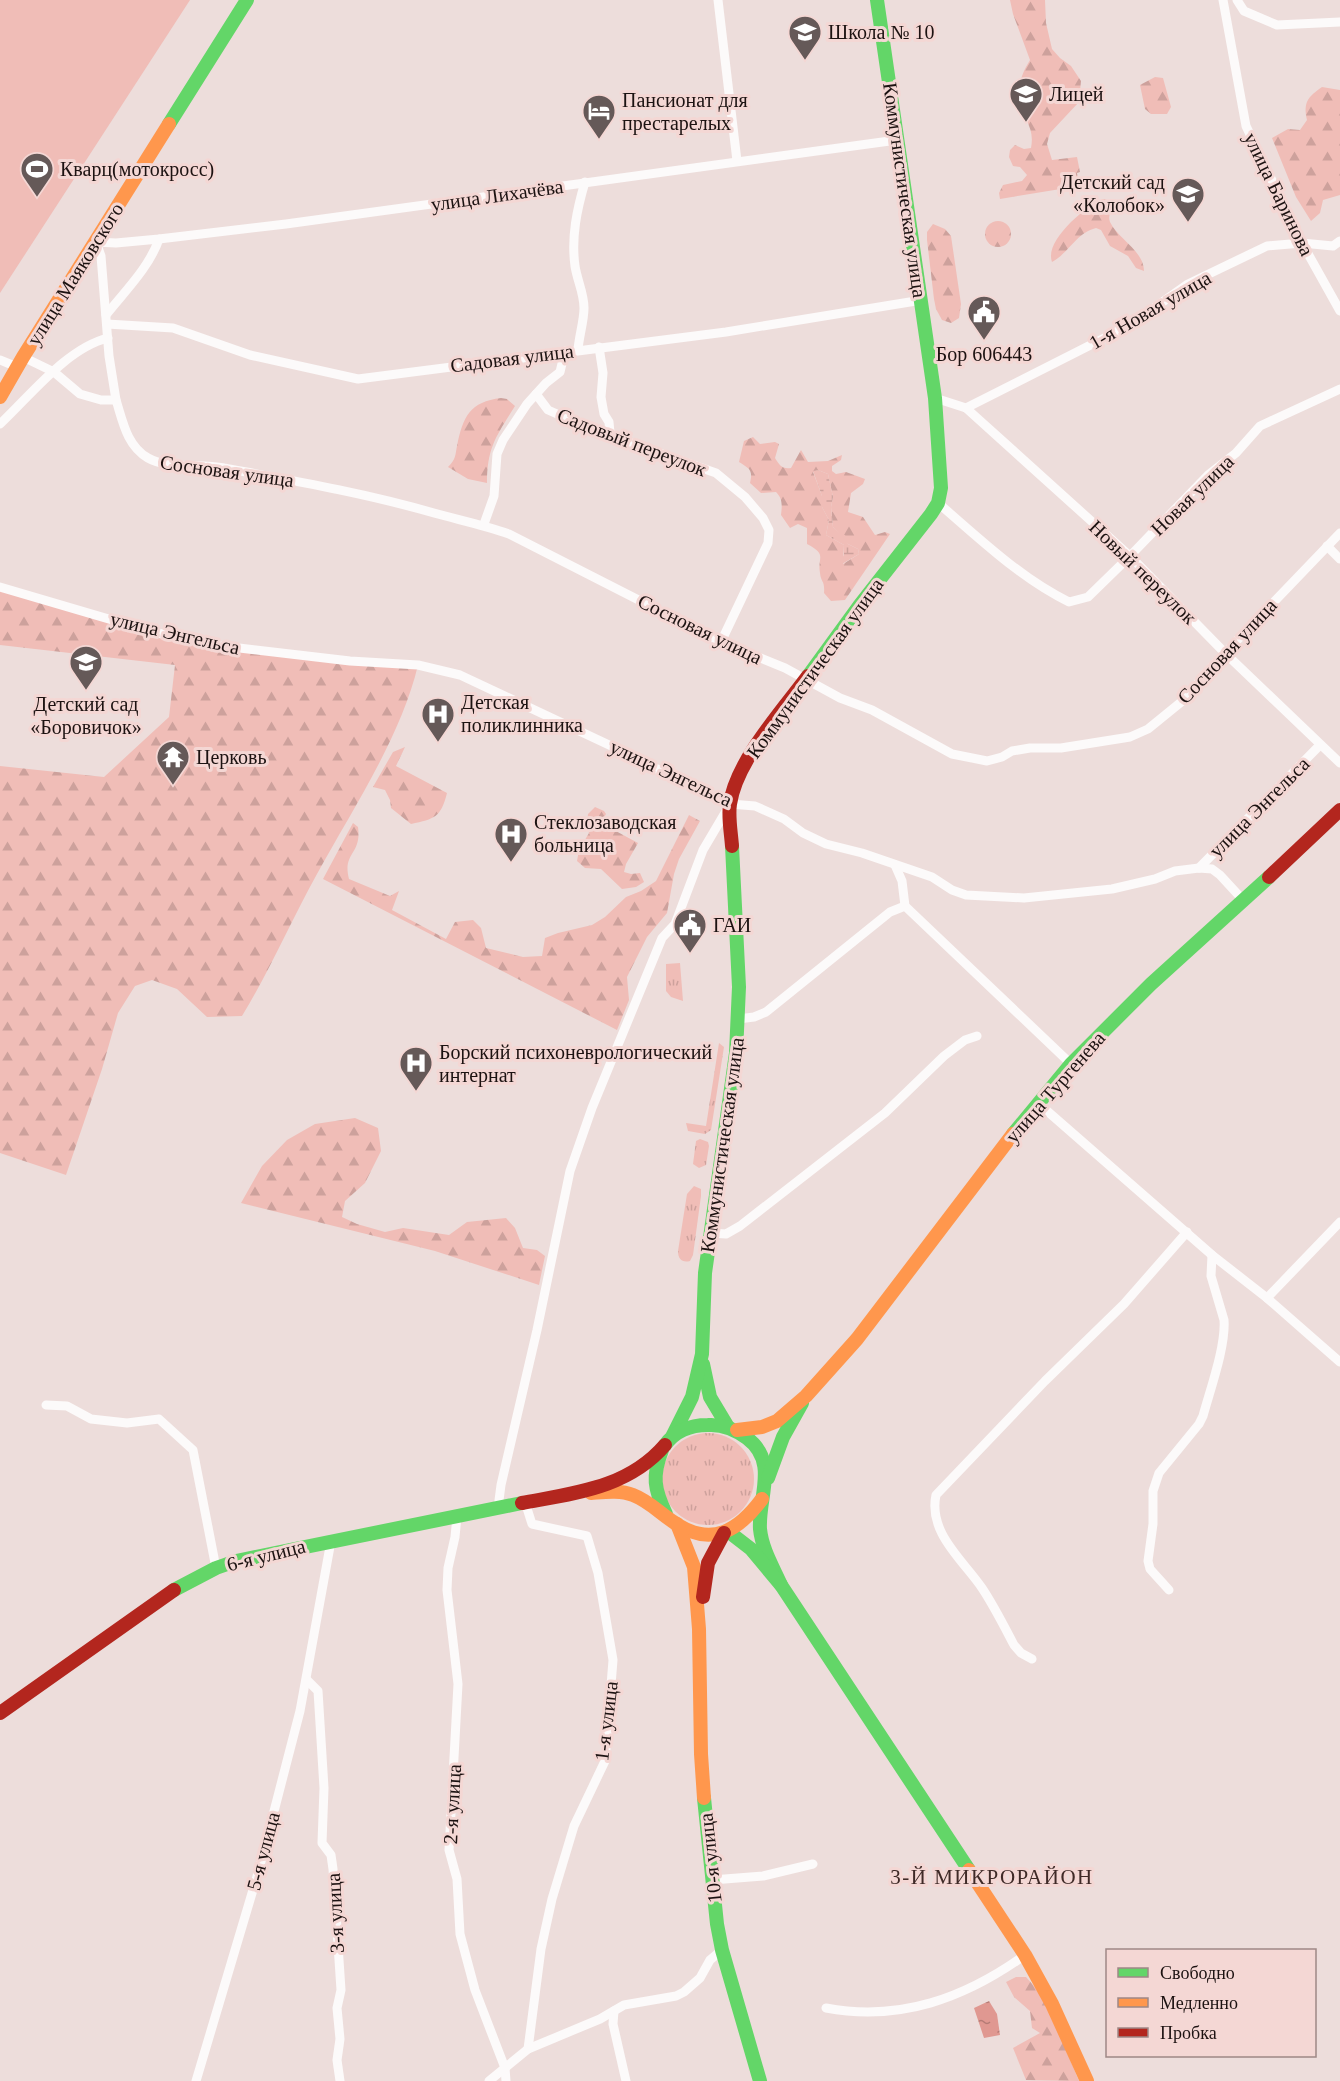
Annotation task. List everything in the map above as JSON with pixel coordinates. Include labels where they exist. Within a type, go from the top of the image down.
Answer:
[{"type":"street","name":"улица Маяковского","points":[[0,397],[247,0]]},
{"type":"street","points":[[718,0],[737,161]]},
{"type":"street","name":"Коммунистическая улица","points":[[732,1429],[710,1401],[706,1389],[702,1354],[705,1273],[736,1053],[738,1019],[739,987],[730,804],[739,773],[757,744],[880,578],[921,527],[938,503],[940,488],[935,398],[877,0]]},
{"type":"street","name":"улица Баринова","points":[[1223,0],[1246,126],[1302,243],[1340,310]]},
{"type":"street","points":[[1237,0],[1244,11],[1277,25],[1340,22]]},
{"type":"street","name":"улица Лихачёва","points":[[96,242],[116,243],[159,239],[286,224],[897,140]]},
{"type":"street","points":[[578,350],[584,310],[583,296],[575,266],[574,242],[575,221],[585,182]]},
{"type":"street","points":[[106,320],[155,250],[159,239]]},
{"type":"street","name":"Сосновая улица","points":[[96,242],[101,256],[109,356],[116,400],[131,443],[146,457],[158,464],[220,467],[336,488],[484,524],[509,534],[721,642],[805,679],[840,698],[872,710],[952,754],[987,761],[1002,758],[1012,751],[1089,744],[1130,737],[1148,729],[1191,694],[1202,677],[1340,533]]},
{"type":"street","name":"1-я Новая улица","points":[[966,408],[1130,325],[1188,284],[1267,246],[1302,243],[1333,246],[1340,242]]},
{"type":"street","name":"Садовая улица","points":[[106,320],[173,328],[250,355],[358,379],[726,332],[922,300]]},
{"type":"street","points":[[0,424],[54,372],[86,346],[108,338]]},
{"type":"street","points":[[600,347],[603,373],[601,397],[610,433]]},
{"type":"street","points":[[484,524],[494,496],[497,454],[503,440],[536,394],[560,372],[565,351]]},
{"type":"street","points":[[0,360],[20,362],[54,372],[80,394],[101,400],[116,400]]},
{"type":"street","name":"Новая улица","points":[[938,503],[1013,567],[1057,596],[1070,602],[1088,597],[1208,475],[1236,453],[1260,426],[1340,388]]},
{"type":"street","name":"Садовый переулок","points":[[536,394],[548,410],[596,431],[610,433],[634,444],[716,473],[745,498],[763,518],[768,530],[768,543],[721,642]]},
{"type":"street","name":"Новый переулок","points":[[935,398],[966,408],[1130,556],[1226,654],[1340,763]]},
{"type":"street","points":[[1327,546],[1340,559]]},
{"type":"street","name":"улица Энгельса","points":[[0,587],[153,632],[214,645],[350,661],[418,665],[450,672],[482,684],[704,793],[730,804],[755,806],[784,819],[802,832],[826,844],[862,853],[932,877],[952,890],[966,895],[1024,898],[1112,889],[1155,879],[1174,871],[1199,868],[1212,869],[1243,900]]},
{"type":"street","name":"улица Энгельса","points":[[1199,868],[1320,745]]},
{"type":"street","points":[[498,1508],[501,1485],[570,1172],[596,1098],[662,938],[675,924],[703,850],[730,804]]},
{"type":"street","name":"улица Тургенева","points":[[732,1429],[762,1427],[777,1421],[806,1396],[879,1310],[1038,1102],[1071,1064],[1151,984],[1340,810]]},
{"type":"street","points":[[895,865],[902,881],[905,906],[1071,1064]]},
{"type":"street","points":[[738,1019],[754,1017],[766,1012],[890,912],[905,906]]},
{"type":"street","points":[[711,1233],[726,1234],[741,1226],[885,1113],[944,1056],[965,1040],[978,1036]]},
{"type":"street","points":[[1038,1102],[1212,1255],[1267,1298],[1340,1362]]},
{"type":"street","points":[[1267,1298],[1340,1222]]},
{"type":"street","points":[[1032,1659],[1021,1653],[1014,1645],[982,1588],[942,1536],[935,1512],[936,1495],[1124,1304],[1186,1232]]},
{"type":"street","points":[[1169,1590],[1150,1569],[1148,1561],[1153,1524],[1153,1491],[1159,1473],[1203,1416],[1221,1350],[1225,1327],[1210,1276],[1212,1255]]},
{"type":"street","name":"Коммунистическая улица","points":[[673,1435],[692,1397],[702,1354]]},
{"type":"street","name":"улица Тургенева","points":[[766,1484],[783,1437],[806,1396]]},
{"type":"street","points":[[46,1405],[67,1406],[91,1419],[127,1423],[159,1419],[193,1450],[216,1568]]},
{"type":"street","points":[[573,1493],[633,1473],[663,1448],[673,1435],[689,1427],[708,1424],[732,1429],[749,1440],[764,1464],[766,1484],[762,1499],[760,1530],[781,1585]]},
{"type":"street","points":[[663,1448],[655,1469],[656,1492],[666,1514]]},
{"type":"street","points":[[573,1493],[618,1492],[631,1495],[666,1514],[676,1524],[693,1531],[707,1534],[727,1533],[743,1540],[760,1557],[781,1585],[1025,1954],[1052,2004],[1087,2081]]},
{"type":"street","name":"6-я улица","points":[[0,1713],[179,1587],[216,1568],[260,1555],[573,1493]]},
{"type":"street","points":[[727,1533],[746,1521],[762,1499]]},
{"type":"street","name":"1-я улица","points":[[525,1503],[532,1524],[587,1536],[598,1573],[613,1660],[605,1761],[574,1826],[552,1899],[541,1948],[528,2049]]},
{"type":"street","name":"2-я улица","points":[[457,1516],[448,1568],[447,1590],[458,1684],[449,1850],[457,1879],[460,1934],[475,1990],[505,2068],[506,2081]]},
{"type":"street","name":"10-я улица","points":[[676,1524],[694,1567],[699,1629],[701,1754],[712,1880],[722,1950],[760,2081]]},
{"type":"street","name":"10-я улица","points":[[699,1629],[706,1565],[712,1550],[727,1533]]},
{"type":"street","name":"5-я улица","points":[[196,2081],[258,1873],[307,1680],[331,1541]]},
{"type":"street","name":"3-я улица","points":[[307,1680],[318,1691],[324,1788],[322,1843],[331,1855],[333,1869],[340,1990],[337,2060],[340,2081]]},
{"type":"street","points":[[712,1880],[763,1876],[813,1864]]},
{"type":"street","points":[[489,2081],[528,2049],[632,2003],[668,1998],[684,1992],[700,1978],[710,1960],[722,1950]]},
{"type":"street","points":[[826,2008],[847,2012],[890,2012],[930,2004],[971,1988],[1008,1967],[1025,1954]]},
{"type":"street","points":[[614,2011],[613,2024],[626,2081]]},
{"type":"green space","points":[[0,0],[190,0],[0,293]]},
{"type":"green space","points":[[1010,0],[1045,0],[1046,23],[1052,49],[1071,66],[1081,81],[1079,102],[1050,133],[1047,144],[1052,160],[1077,157],[1080,172],[1077,173],[1079,186],[1000,199],[999,193],[1003,185],[1022,181],[1027,175],[1020,167],[1013,166],[1009,157],[1010,150],[1015,145],[1024,149],[1031,148],[1032,141],[1032,135],[1018,97],[1021,80],[1030,60]]},
{"type":"green space","points":[[1155,77],[1163,78],[1171,107],[1167,114],[1151,114],[1145,109],[1140,85]]},
{"type":"green space","points":[[1322,87],[1340,90],[1340,195],[1323,200],[1320,213],[1311,221],[1296,197],[1272,138],[1288,129],[1300,130],[1307,120],[1308,100]]},
{"type":"green space","points":[[1102,199],[1111,200],[1113,208],[1109,218],[1110,222],[1140,257],[1144,271],[1136,268],[1128,256],[1110,246],[1101,230],[1096,228],[1083,234],[1052,262],[1051,254],[1060,235],[1086,209]]},
{"type":"green space","points":[[998,221],[1007,225],[1011,234],[1007,243],[998,247],[989,243],[985,234],[989,225]]},
{"type":"green space","points":[[933,224],[945,229],[951,236],[961,304],[959,318],[951,323],[942,320],[934,299],[927,240],[927,232]]},
{"type":"green space","points":[[501,398],[507,399],[515,406],[491,450],[487,483],[468,479],[448,467],[455,457],[462,426],[475,407]]},
{"type":"green space","points":[[753,437],[760,444],[775,442],[779,444],[775,458],[785,468],[791,468],[801,450],[808,462],[828,461],[842,455],[841,460],[832,466],[832,471],[836,474],[846,472],[865,479],[863,484],[851,493],[848,512],[863,517],[875,535],[885,532],[890,534],[845,600],[831,601],[824,593],[819,568],[820,554],[807,544],[807,528],[798,524],[790,528],[781,515],[781,500],[776,492],[761,493],[750,483],[750,470],[739,462],[744,441]],"holes":[[[818,470],[828,474],[833,497],[831,507],[833,527],[848,544],[858,549],[859,554],[843,564],[844,545],[826,535],[829,520],[822,507],[822,496],[813,472]]]},
{"type":"green space","points":[[818,470],[828,474],[833,497],[831,507],[833,527],[840,534],[845,535],[848,544],[858,549],[859,554],[842,564],[844,545],[826,535],[829,520],[822,507],[822,496],[813,471]]},
{"type":"green space","points":[[0,587],[184,639],[418,665],[400,719],[388,746],[242,1016],[207,1017],[177,989],[152,980],[135,986],[118,1013],[102,1069],[66,1175],[0,1153],[0,766],[104,777],[169,717],[175,665],[0,645]]},
{"type":"green space","points":[[405,747],[396,766],[447,793],[436,816],[411,824],[391,808],[385,790],[373,787],[393,752]]},
{"type":"green space","points":[[595,807],[606,814],[601,823],[638,843],[624,872],[640,873],[644,882],[636,887],[622,889],[601,869],[585,868],[577,861],[579,850],[589,833],[588,814]]},
{"type":"green space","points":[[689,815],[700,821],[679,859],[667,913],[647,937],[627,977],[629,1000],[617,1030],[323,879],[353,823],[358,827],[358,836],[348,863],[349,879],[390,896],[399,891],[392,910],[446,939],[455,922],[473,920],[481,928],[486,948],[523,957],[542,956],[545,938],[592,925],[605,917],[626,897],[656,881]]},
{"type":"green space","points":[[680,963],[683,1001],[671,997],[666,991],[666,964]]},
{"type":"green space","points":[[719,1043],[724,1047],[711,1130],[705,1134],[688,1131],[686,1123],[706,1126]]},
{"type":"green space","points":[[355,1118],[378,1128],[381,1151],[365,1183],[345,1201],[342,1217],[385,1232],[403,1228],[449,1235],[467,1222],[506,1218],[515,1228],[523,1248],[537,1250],[545,1256],[539,1285],[435,1251],[241,1203],[262,1166],[287,1140],[315,1124]]},
{"type":"green space","points":[[700,1139],[708,1142],[709,1146],[706,1165],[699,1168],[693,1164],[696,1141]]},
{"type":"green space","points":[[694,1186],[701,1189],[701,1196],[693,1255],[690,1261],[683,1261],[678,1251],[687,1194]]},
{"type":"green space","points":[[708,1433],[726,1437],[740,1447],[750,1461],[754,1479],[750,1497],[740,1511],[726,1521],[708,1525],[690,1521],[676,1511],[666,1497],[662,1479],[666,1461],[676,1447],[690,1437]]},
{"type":"green space","points":[[1016,1977],[1026,1977],[1043,1996],[1079,2081],[1026,2080],[1013,2048],[1040,2033],[1032,2028],[1030,2011],[1014,1997],[1006,1982]]},
{"type":"water","points":[[989,2001],[997,2014],[1000,2035],[984,2038],[974,2008]]},
{"type":"traffic: fast","points":[[169,124],[247,0]]},
{"type":"traffic: fast","points":[[808,676],[931,514],[938,503],[941,488],[935,398],[877,0]]},
{"type":"traffic: fast","points":[[673,1435],[692,1397],[702,1354],[705,1273],[736,1053],[739,987],[732,846]]},
{"type":"traffic: fast","points":[[1013,1134],[1071,1064],[1151,984],[1269,877]]},
{"type":"traffic: fast","points":[[703,1364],[710,1397],[728,1427]]},
{"type":"traffic: fast","points":[[768,1478],[783,1437],[802,1403]]},
{"type":"traffic: fast","points":[[665,1445],[673,1436],[684,1430],[695,1426],[713,1425],[738,1432],[757,1447],[765,1469],[760,1517],[761,1536],[768,1558],[781,1585]]},
{"type":"traffic: fast","points":[[662,1450],[656,1482],[666,1514]]},
{"type":"traffic: fast","points":[[174,1590],[216,1568],[236,1561],[522,1503]]},
{"type":"traffic: fast","points":[[729,1532],[751,1549],[781,1585],[969,1870]]},
{"type":"traffic: fast","points":[[704,1798],[717,1924],[722,1950],[760,2081]]},
{"type":"traffic: slow","points":[[0,397],[169,124]]},
{"type":"traffic: slow","points":[[737,1430],[762,1427],[777,1421],[806,1396],[857,1339],[1013,1134]]},
{"type":"traffic: slow","points":[[591,1493],[628,1493],[650,1504],[688,1530],[713,1535],[734,1527],[762,1499]]},
{"type":"traffic: slow","points":[[677,1524],[694,1567],[699,1629],[704,1798]]},
{"type":"traffic: slow","points":[[969,1870],[1025,1955],[1052,2004],[1087,2081]]},
{"type":"traffic: jam","points":[[732,846],[730,804],[741,771],[762,737],[808,676]]},
{"type":"traffic: jam","points":[[1269,877],[1340,810]]},
{"type":"traffic: jam","points":[[522,1503],[581,1492],[617,1480],[634,1471],[665,1445]]},
{"type":"traffic: jam","points":[[703,1597],[708,1563],[724,1533]]},
{"type":"traffic: jam","points":[[0,1713],[174,1590]]},
{"type":"place","name":"Школа № 10","points":[[805,61]]},
{"type":"place","name":"Лицей","points":[[1026,123]]},
{"type":"place","name":"Пансионат для престарелых","points":[[599,140]]},
{"type":"place","name":"Кварц(мотокросс)","points":[[37,198]]},
{"type":"place","name":"Детский сад «Колобок»","points":[[1188,223]]},
{"type":"place","name":"Бор 606443","points":[[984,341]]},
{"type":"place","name":"Детский сад «Боровичок»","points":[[86,691]]},
{"type":"place","name":"Детская поликлинника","points":[[438,743]]},
{"type":"place","name":"Церковь","points":[[173,786]]},
{"type":"place","name":"Стеклозаводская больница","points":[[511,863]]},
{"type":"place","name":"ГАИ","points":[[690,954]]},
{"type":"place","name":"Борский психоневрологический интернат","points":[[416,1092]]},
{"type":"district","name":"3-Й МИКРОРАЙОН","points":[[992,1877]]}]
